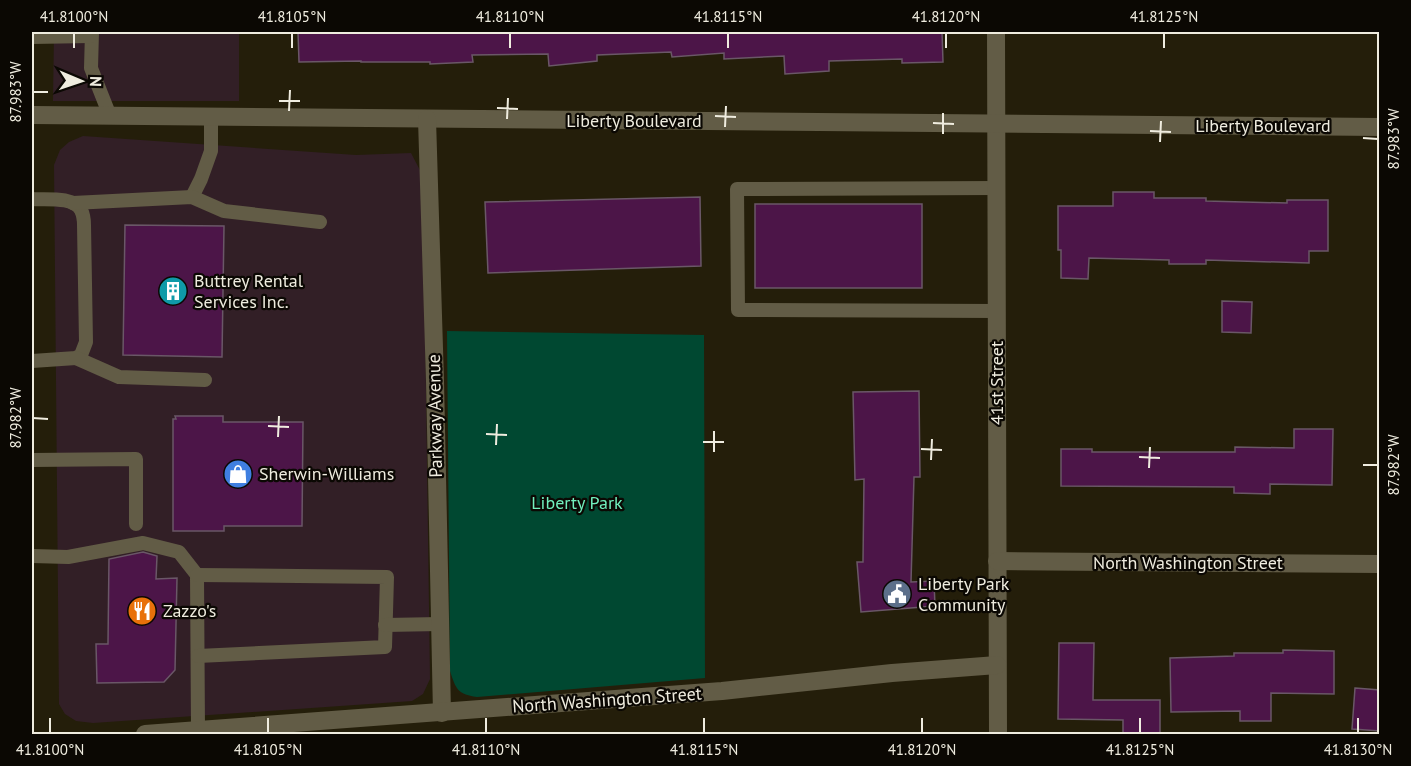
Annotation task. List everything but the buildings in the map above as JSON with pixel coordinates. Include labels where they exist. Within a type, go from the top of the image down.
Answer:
[{"type":"street","name":"41st Street","points":[[996,32],[998,735]]},
{"type":"street","name":"Liberty Boulevard","points":[[32,116],[1380,127]]},
{"type":"street","name":"Parkway Avenue","points":[[427,119],[442,713]]},
{"type":"street","name":"North Washington Street","points":[[997,561],[1380,564]]},
{"type":"street","name":"North Washington Street","points":[[145,735],[198,730],[295,729],[442,713],[722,692],[892,673],[997,665]]},
{"type":"lane","points":[[32,38],[92,34],[91,68],[110,116]]},
{"type":"lane","points":[[192,197],[211,151],[211,117]]},
{"type":"lane","points":[[997,188],[737,189],[738,310],[997,310]]},
{"type":"lane","points":[[32,199],[64,200],[73,203],[192,197],[224,211],[320,222]]},
{"type":"lane","points":[[73,203],[81,210],[84,225],[86,342],[81,355],[76,358]]},
{"type":"lane","points":[[32,361],[76,358],[119,377],[205,380]]},
{"type":"lane","points":[[32,460],[136,459],[135,524]]},
{"type":"lane","points":[[32,556],[68,557],[143,543],[179,552],[197,575],[198,730]]},
{"type":"lane","points":[[197,575],[387,577],[385,647],[198,656]]},
{"type":"lane","points":[[385,625],[440,624]]},
{"type":"shaded area","points":[[54,32],[239,32],[239,101],[53,101]]},
{"type":"shaded area","points":[[83,136],[356,155],[411,153],[423,176],[430,679],[423,694],[412,701],[93,723],[76,721],[65,714],[59,704],[54,165],[60,150],[69,142]]},
{"type":"green space","name":"Liberty Park","points":[[447,331],[704,335],[705,678],[477,697],[458,690],[450,671]]},
{"type":"place","name":"Buttrey Rental Services Inc.","points":[[173,291]]},
{"type":"place","name":"Sherwin-Williams","points":[[238,474]]},
{"type":"place","name":"Liberty Park Community","points":[[897,594]]},
{"type":"place","name":"Zazzo's","points":[[142,611]]}]
